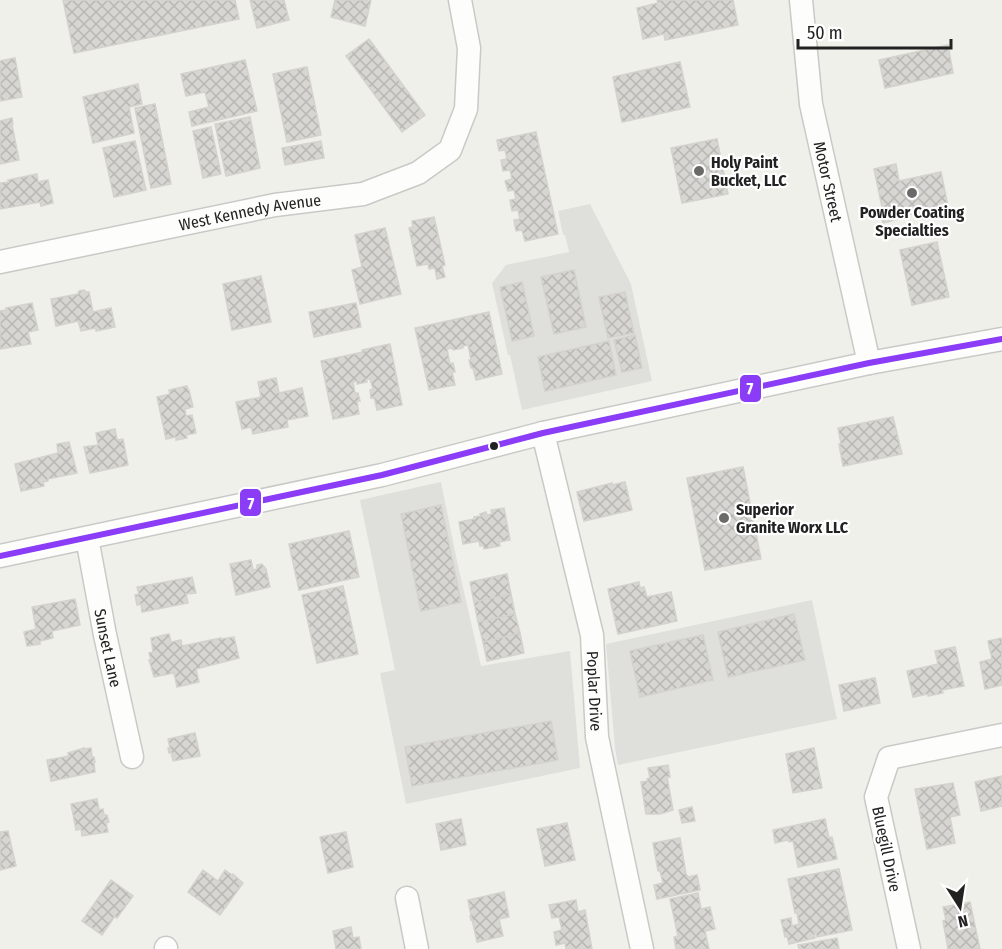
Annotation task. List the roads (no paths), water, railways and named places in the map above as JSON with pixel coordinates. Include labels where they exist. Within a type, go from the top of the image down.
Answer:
[{"type":"street","name":"West Kennedy Avenue","points":[[0,262],[275,205],[363,194],[418,172],[450,150],[466,109],[469,48],[460,0]]},
{"type":"street","name":"Motor Street","points":[[801,0],[811,104],[869,363]]},
{"type":"street","points":[[0,556],[382,475],[543,433],[869,363],[1002,339]]},
{"type":"street","name":"Poplar Drive","points":[[543,433],[592,635],[597,737],[642,949]]},
{"type":"street","name":"Sunset Lane","points":[[87,538],[105,635],[132,757]]},
{"type":"street","name":"Bluegill Drive","points":[[909,949],[876,798],[889,758],[1002,735]]},
{"type":"street","points":[[407,898],[417,949]]},
{"type":"place","name":"Holy Paint Bucket, LLC","points":[[699,171]]},
{"type":"place","name":"Powder Coating Specialties","points":[[912,193]]},
{"type":"place","name":"Superior Granite Worx LLC","points":[[724,518]]}]
